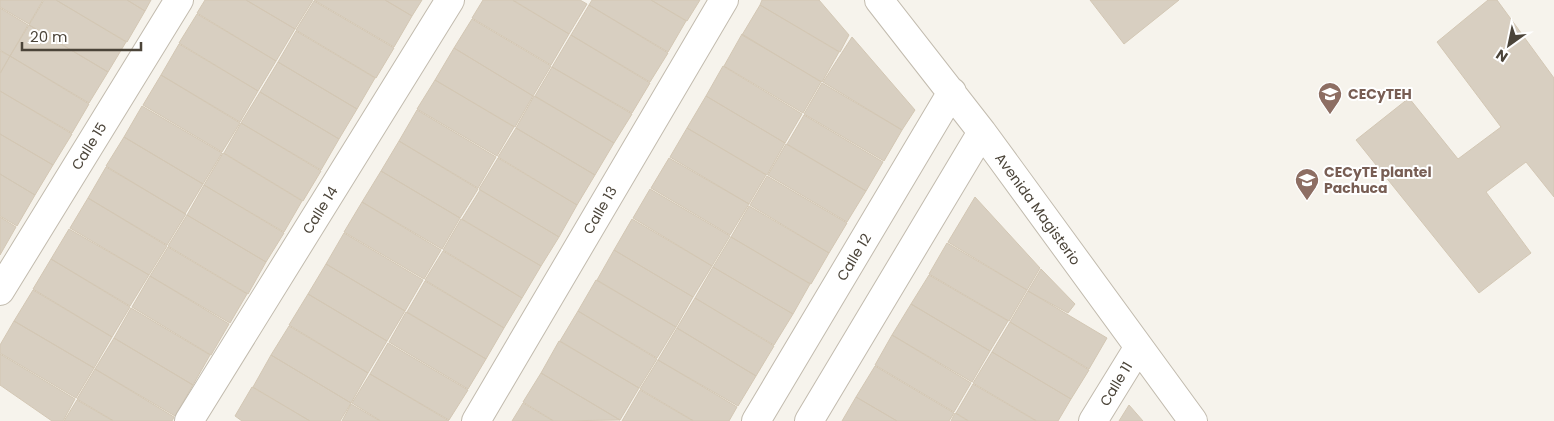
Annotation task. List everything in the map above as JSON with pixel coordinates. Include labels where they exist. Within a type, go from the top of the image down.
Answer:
[{"type":"street","name":"Calle 15","points":[[0,291],[179,0]]},
{"type":"street","name":"Calle 14","points":[[189,421],[450,0]]},
{"type":"street","name":"Calle 13","points":[[476,421],[724,0]]},
{"type":"street","name":"Avenida Magisterio","points":[[879,0],[982,132],[1193,421]]},
{"type":"street","name":"Calle 12","points":[[756,421],[952,92]]},
{"type":"street","points":[[809,421],[982,132]]},
{"type":"street","name":"Calle 11","points":[[1093,421],[1138,348]]},
{"type":"building","points":[[0,0],[43,0],[29,24],[0,7]]},
{"type":"building","points":[[44,0],[56,0],[126,42],[108,72],[29,25]]},
{"type":"building","points":[[56,0],[127,0],[145,11],[127,42]]},
{"type":"building","points":[[127,0],[151,0],[145,11]]},
{"type":"building","points":[[205,0],[246,0],[295,29],[276,61],[197,13]]},
{"type":"building","points":[[246,0],[313,0],[295,29]]},
{"type":"building","points":[[314,0],[385,0],[412,16],[394,47]]},
{"type":"building","points":[[385,0],[422,0],[412,16]]},
{"type":"building","points":[[483,0],[512,0],[569,34],[551,65],[472,18]]},
{"type":"building","points":[[513,0],[580,0],[587,4],[569,34]]},
{"type":"building","points":[[592,0],[651,0],[686,21],[668,52],[589,5]]},
{"type":"building","points":[[651,0],[700,0],[687,21]]},
{"type":"building","points":[[762,0],[819,0],[849,35],[840,52],[760,5]]},
{"type":"building","points":[[1090,0],[1179,0],[1124,44]]},
{"type":"building","points":[[1488,0],[1497,0],[1554,78],[1554,197],[1526,162],[1486,192],[1531,253],[1479,293],[1356,140],[1409,98],[1458,159],[1501,127],[1437,42]]},
{"type":"building","points":[[314,1],[394,48],[376,78],[296,30]]},
{"type":"building","points":[[589,5],[668,53],[650,82],[571,35]]},
{"type":"building","points":[[760,5],[839,52],[822,82],[742,35]]},
{"type":"building","points":[[0,8],[28,25],[10,56],[0,50]]},
{"type":"building","points":[[197,14],[276,61],[258,91],[179,43]]},
{"type":"building","points":[[472,19],[551,66],[533,96],[454,48]]},
{"type":"building","points":[[29,25],[108,72],[89,103],[10,56]]},
{"type":"building","points":[[296,31],[375,78],[357,109],[278,62]]},
{"type":"building","points":[[742,34],[821,82],[803,113],[724,66]]},
{"type":"building","points":[[571,35],[650,83],[632,113],[552,67]]},
{"type":"building","points":[[852,37],[915,110],[902,130],[823,82]]},
{"type":"building","points":[[179,44],[258,91],[240,122],[161,75]]},
{"type":"building","points":[[454,48],[533,96],[515,127],[435,80]]},
{"type":"building","points":[[0,51],[10,56],[0,73]]},
{"type":"building","points":[[10,56],[89,104],[72,133],[0,91],[0,74]]},
{"type":"building","points":[[278,62],[357,109],[339,139],[260,92]]},
{"type":"building","points":[[723,66],[802,114],[785,143],[706,96]]},
{"type":"building","points":[[552,67],[632,114],[614,143],[535,96]]},
{"type":"building","points":[[161,75],[240,123],[222,152],[143,105]]},
{"type":"building","points":[[435,80],[514,127],[497,156],[417,109]]},
{"type":"building","points":[[822,83],[902,130],[884,161],[804,114]]},
{"type":"building","points":[[0,91],[72,134],[53,165],[0,134]]},
{"type":"building","points":[[260,92],[339,139],[321,170],[241,123]]},
{"type":"building","points":[[534,96],[614,143],[595,175],[516,128]]},
{"type":"building","points":[[706,96],[785,143],[767,175],[687,128]]},
{"type":"building","points":[[142,106],[222,153],[203,184],[124,137]]},
{"type":"building","points":[[417,110],[496,157],[478,188],[399,141]]},
{"type":"building","points":[[804,115],[883,162],[866,191],[787,144]]},
{"type":"building","points":[[241,123],[321,171],[303,201],[224,153]]},
{"type":"building","points":[[516,128],[595,175],[577,205],[498,157]]},
{"type":"building","points":[[687,128],[766,175],[749,204],[670,157]]},
{"type":"building","points":[[0,134],[53,165],[35,195],[0,174]]},
{"type":"building","points":[[124,137],[203,184],[185,214],[106,166]]},
{"type":"building","points":[[399,141],[478,189],[460,218],[381,171]]},
{"type":"building","points":[[786,144],[866,191],[847,222],[768,175]]},
{"type":"building","points":[[223,153],[302,201],[284,232],[204,185]]},
{"type":"building","points":[[498,158],[577,205],[559,237],[479,189]]},
{"type":"building","points":[[669,158],[749,204],[730,235],[651,188]]},
{"type":"building","points":[[106,167],[186,214],[167,245],[88,198]]},
{"type":"building","points":[[381,171],[460,218],[442,249],[362,202]]},
{"type":"building","points":[[0,174],[35,195],[17,226],[0,216]]},
{"type":"building","points":[[767,176],[847,223],[829,253],[750,205]]},
{"type":"building","points":[[204,185],[284,233],[266,262],[187,215]]},
{"type":"building","points":[[650,189],[730,236],[712,266],[633,218]]},
{"type":"building","points":[[480,190],[559,237],[541,266],[462,219]]},
{"type":"building","points":[[975,197],[1040,268],[1027,290],[948,242]]},
{"type":"building","points":[[88,198],[167,246],[149,275],[70,228]]},
{"type":"building","points":[[362,202],[441,250],[424,279],[344,232]]},
{"type":"building","points":[[749,206],[829,253],[811,284],[731,237]]},
{"type":"building","points":[[187,215],[266,262],[248,294],[168,246]]},
{"type":"building","points":[[0,217],[16,227],[0,255]]},
{"type":"building","points":[[461,219],[541,266],[522,298],[443,250]]},
{"type":"building","points":[[632,219],[712,266],[693,297],[614,250]]},
{"type":"building","points":[[69,229],[149,275],[130,306],[51,259]]},
{"type":"building","points":[[344,233],[423,280],[405,311],[326,264]]},
{"type":"building","points":[[731,237],[810,284],[793,314],[713,267]]},
{"type":"building","points":[[947,243],[1027,290],[1009,321],[929,274]]},
{"type":"building","points":[[168,247],[247,294],[230,323],[150,276]]},
{"type":"building","points":[[614,250],[693,297],[676,327],[597,280]]},
{"type":"building","points":[[443,251],[522,298],[504,328],[425,280]]},
{"type":"building","points":[[51,259],[130,307],[112,337],[33,289]]},
{"type":"building","points":[[326,264],[405,311],[387,341],[308,294]]},
{"type":"building","points":[[713,267],[793,314],[774,345],[695,298]]},
{"type":"building","points":[[1041,269],[1075,304],[1068,313],[1028,291]]},
{"type":"building","points":[[929,275],[1008,321],[990,351],[911,304]]},
{"type":"building","points":[[150,276],[229,324],[211,355],[132,307]]},
{"type":"building","points":[[596,280],[676,327],[657,358],[578,311]]},
{"type":"building","points":[[425,281],[504,328],[486,359],[407,312]]},
{"type":"building","points":[[33,290],[112,337],[94,368],[14,321]]},
{"type":"building","points":[[1028,291],[1107,338],[1089,369],[1010,322]]},
{"type":"building","points":[[308,294],[387,341],[368,373],[289,325]]},
{"type":"building","points":[[695,298],[774,346],[756,376],[677,328]]},
{"type":"building","points":[[911,304],[990,351],[972,382],[892,335]]},
{"type":"building","points":[[131,308],[210,355],[193,385],[114,338]]},
{"type":"building","points":[[578,311],[657,359],[639,388],[560,341]]},
{"type":"building","points":[[406,312],[486,359],[468,389],[389,342]]},
{"type":"building","points":[[14,321],[94,368],[76,398],[0,353],[0,345]]},
{"type":"building","points":[[1010,322],[1089,370],[1071,399],[992,352]]},
{"type":"building","points":[[289,326],[368,373],[351,403],[271,355]]},
{"type":"building","points":[[677,328],[756,376],[738,406],[658,360]]},
{"type":"building","points":[[892,335],[971,383],[954,412],[875,365]]},
{"type":"building","points":[[114,338],[193,385],[175,416],[95,369]]},
{"type":"building","points":[[559,341],[639,388],[620,420],[541,373]]},
{"type":"building","points":[[388,343],[468,390],[449,420],[370,374]]},
{"type":"building","points":[[992,352],[1071,399],[1058,421],[1037,421],[973,383]]},
{"type":"building","points":[[0,354],[75,399],[63,421],[52,421],[0,385]]},
{"type":"building","points":[[271,355],[351,403],[340,421],[310,421],[253,387]]},
{"type":"building","points":[[658,360],[737,407],[729,421],[694,421],[640,389]]},
{"type":"building","points":[[875,366],[954,413],[949,421],[897,421],[856,397]]},
{"type":"building","points":[[95,369],[174,417],[172,421],[114,421],[77,399]]},
{"type":"building","points":[[541,373],[620,420],[554,421],[523,402]]},
{"type":"building","points":[[370,374],[449,421],[381,421],[352,403]]},
{"type":"building","points":[[973,384],[1036,421],[969,421],[956,413]]},
{"type":"building","points":[[252,387],[310,421],[242,421],[235,416]]},
{"type":"building","points":[[640,390],[693,421],[622,421]]},
{"type":"building","points":[[856,397],[897,421],[842,421]]},
{"type":"building","points":[[77,400],[113,421],[64,421]]},
{"type":"building","points":[[523,403],[553,421],[512,421]]},
{"type":"building","points":[[351,404],[380,421],[342,421]]},
{"type":"building","points":[[1129,405],[1143,421],[1119,421]]},
{"type":"building","points":[[955,413],[968,421],[951,421]]},
{"type":"place","name":"CECyTEH","points":[[1330,115]]},
{"type":"place","name":"CECyTE plantel Pachuca","points":[[1307,201]]}]
